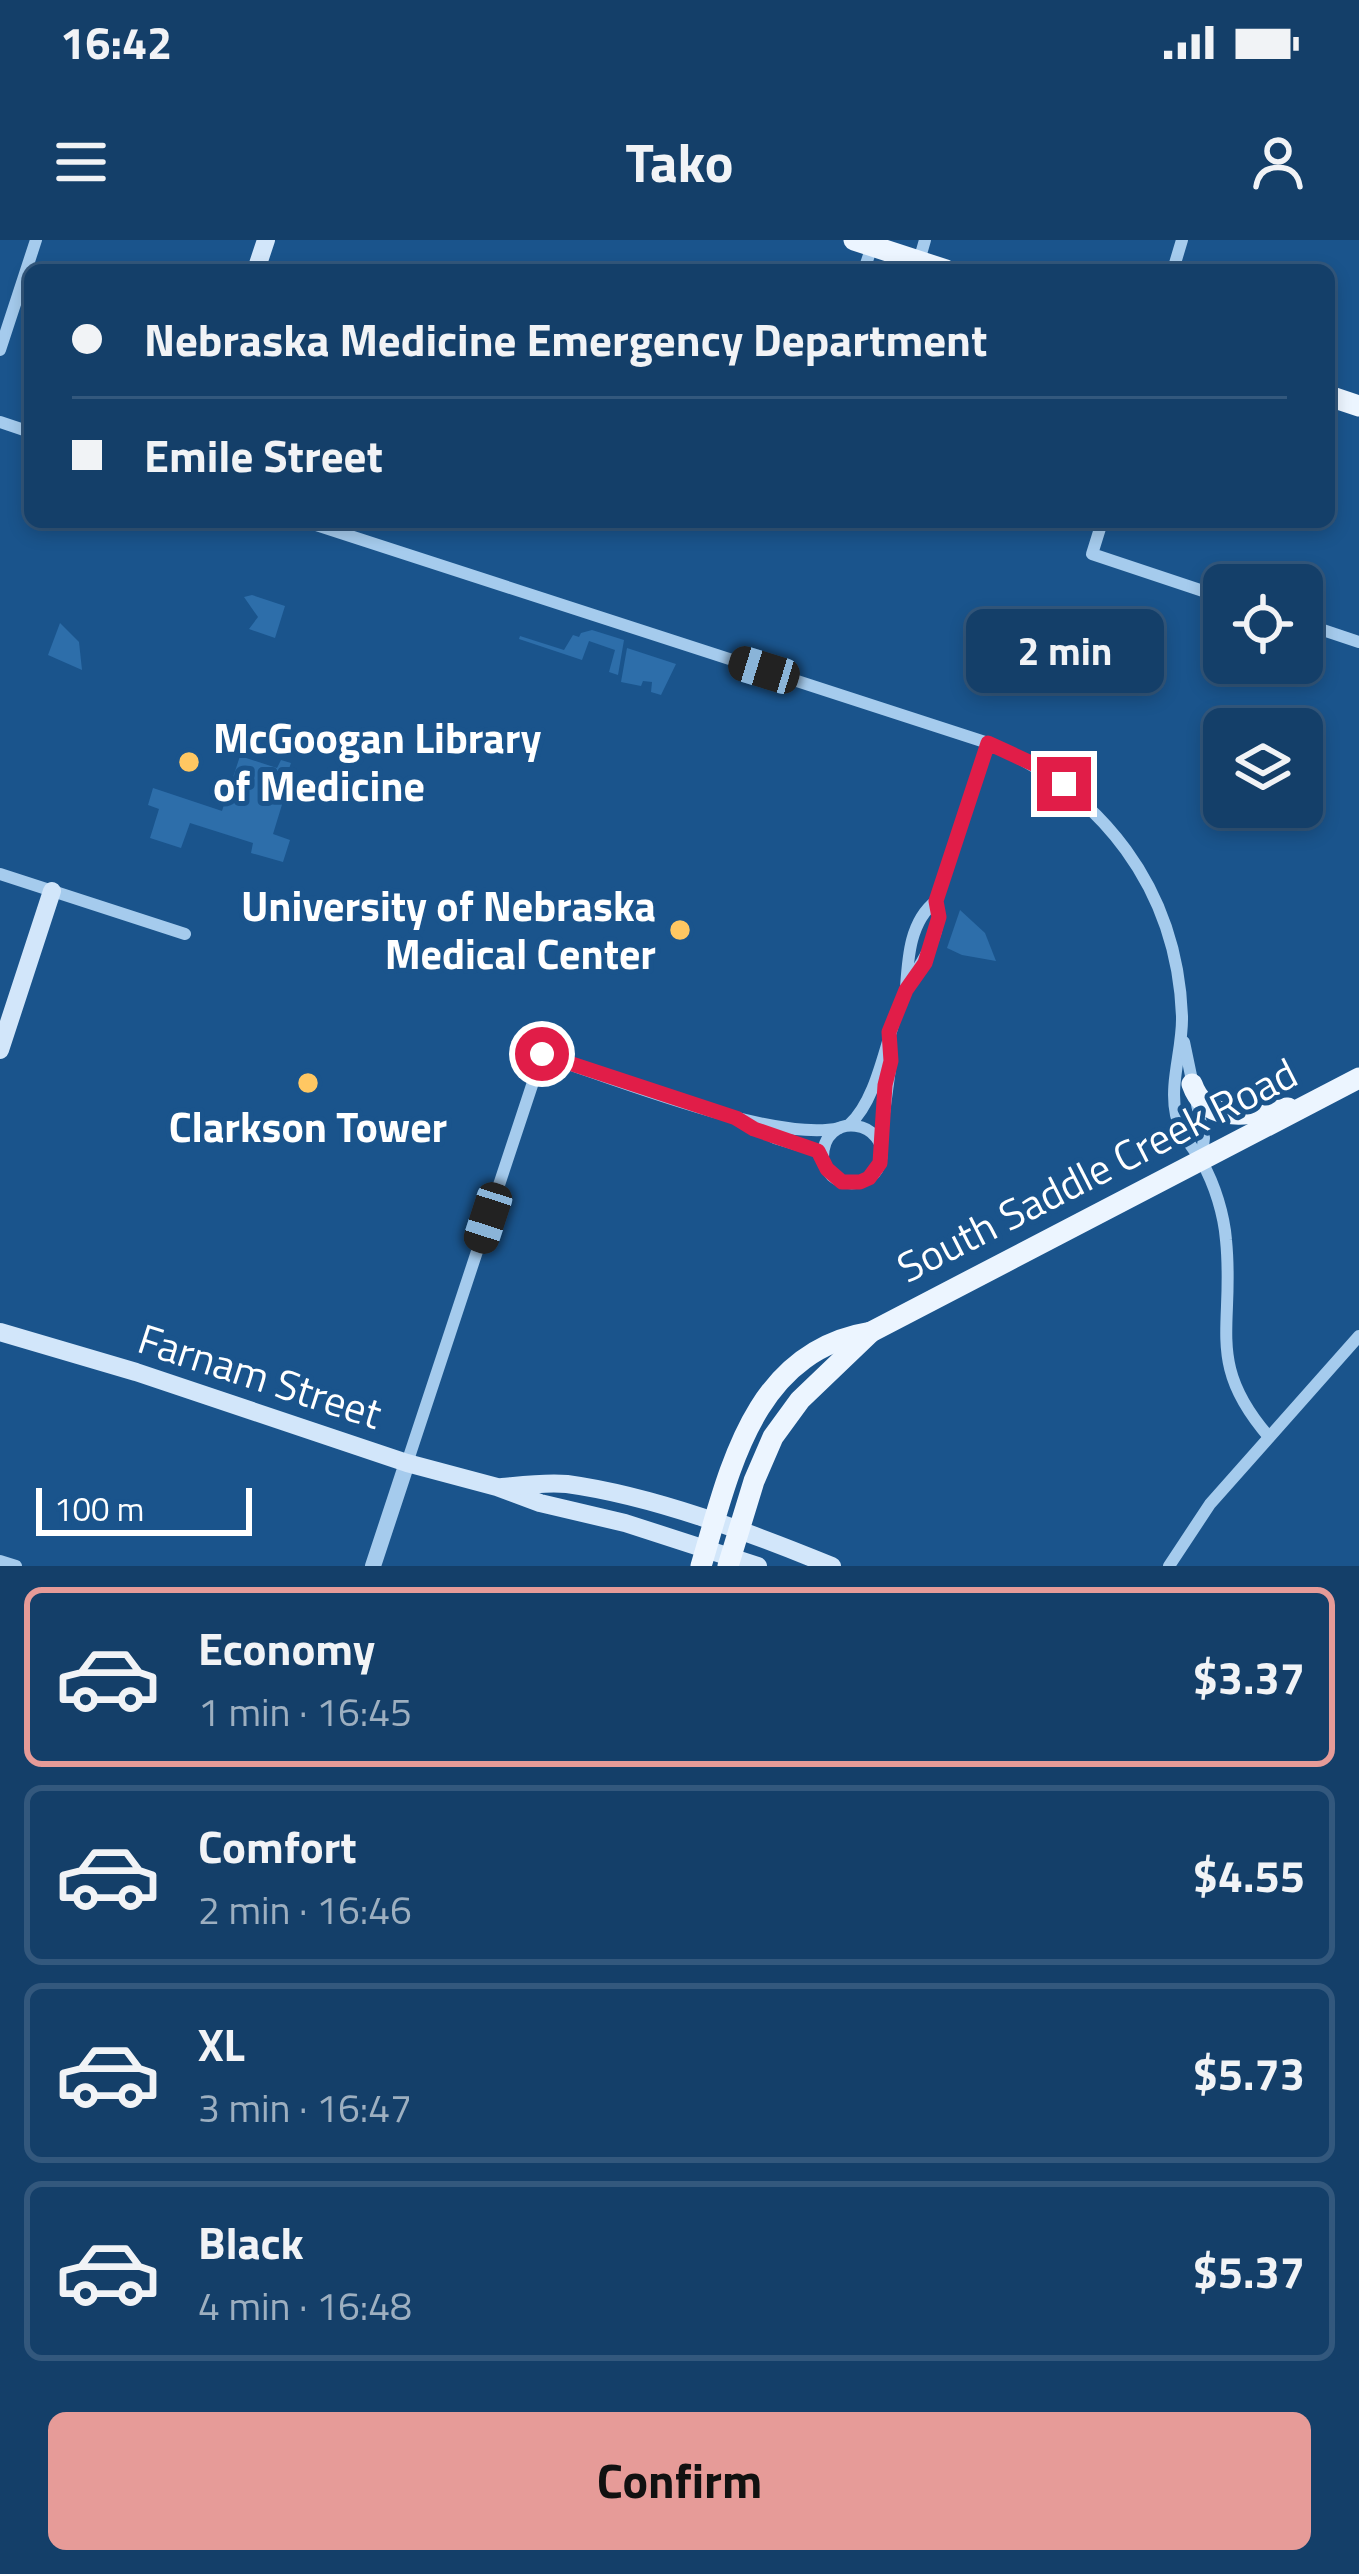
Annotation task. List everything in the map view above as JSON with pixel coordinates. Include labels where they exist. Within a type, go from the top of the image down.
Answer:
[{"type":"main road","points":[[863,243],[922,250]]},
{"type":"main road","points":[[0,1050],[52,891]]},
{"type":"main road","name":"South Saddle Creek Road","points":[[729,1562],[762,1458],[786,1418],[872,1332],[1359,1078]]},
{"type":"main road","points":[[1192,1084],[1200,1100],[1220,1113],[1306,1106]]},
{"type":"main road","name":"Farnam Street","points":[[0,1332],[407,1463],[625,1523],[703,1558],[758,1566]]},
{"type":"main road","name":"South Saddle Creek Road","points":[[703,1558],[742,1438],[772,1391],[811,1353],[843,1337],[872,1332]]},
{"type":"main road","name":"Farnam Street","points":[[497,1487],[563,1484],[713,1523],[832,1566]]},
{"type":"street","points":[[0,350],[24,277]]},
{"type":"street","points":[[325,528],[988,743],[1042,768],[1100,818],[1130,854],[1166,929],[1204,1138],[1202,1161]]},
{"type":"street","points":[[1100,528],[1092,554],[1203,591]]},
{"type":"street","points":[[1323,630],[1359,642]]},
{"type":"street","points":[[823,1160],[826,1141],[869,1100],[906,990],[925,963],[939,917],[936,901],[988,743]]},
{"type":"street","points":[[0,874],[185,934]]},
{"type":"street","points":[[1182,1030],[1174,1109],[1183,1138],[1202,1161],[1225,1226],[1230,1280],[1228,1369],[1237,1395],[1269,1437]]},
{"type":"street","points":[[736,1118],[818,1151],[833,1177],[851,1184],[860,1182],[876,1172],[891,1061],[889,1032]]},
{"type":"street","points":[[373,1566],[542,1054],[736,1118],[810,1131],[844,1126],[868,1130],[880,1144]]},
{"type":"street","points":[[1169,1566],[1210,1504],[1359,1336]]},
{"type":"street","points":[[0,1561],[16,1566]]},
{"type":"shaded area","points":[[252,595],[285,606],[275,638],[249,629],[258,617],[244,597]]},
{"type":"shaded area","points":[[60,623],[79,642],[82,670],[48,655]]},
{"type":"shaded area","points":[[592,630],[624,640],[618,675],[609,672],[615,650],[589,641],[582,660],[519,639],[564,650],[573,635]]},
{"type":"shaded area","points":[[627,648],[676,664],[661,695],[651,692],[652,682],[643,681],[641,686],[621,682]]},
{"type":"shaded area","points":[[240,756],[277,768],[281,760],[291,763],[273,834],[290,840],[283,862],[251,853],[253,843],[190,823],[181,848],[150,838],[159,809],[148,805],[153,788],[222,811]]},
{"type":"shaded area","points":[[960,910],[985,933],[996,961],[947,948]]},
{"type":"place","name":"McGoogan Library of Medicine","points":[[189,762]]},
{"type":"place","name":"University of Nebraska Medical Center","points":[[680,930]]},
{"type":"place","name":"Clarkson Tower","points":[[308,1083]]},
{"type":"route","points":[[542,1054],[807,1146],[818,1151],[833,1177],[842,1182],[869,1178],[880,1163],[891,1061],[889,1032],[906,990],[925,963],[939,917],[936,901],[988,743],[1042,768],[1064,784]]}]
